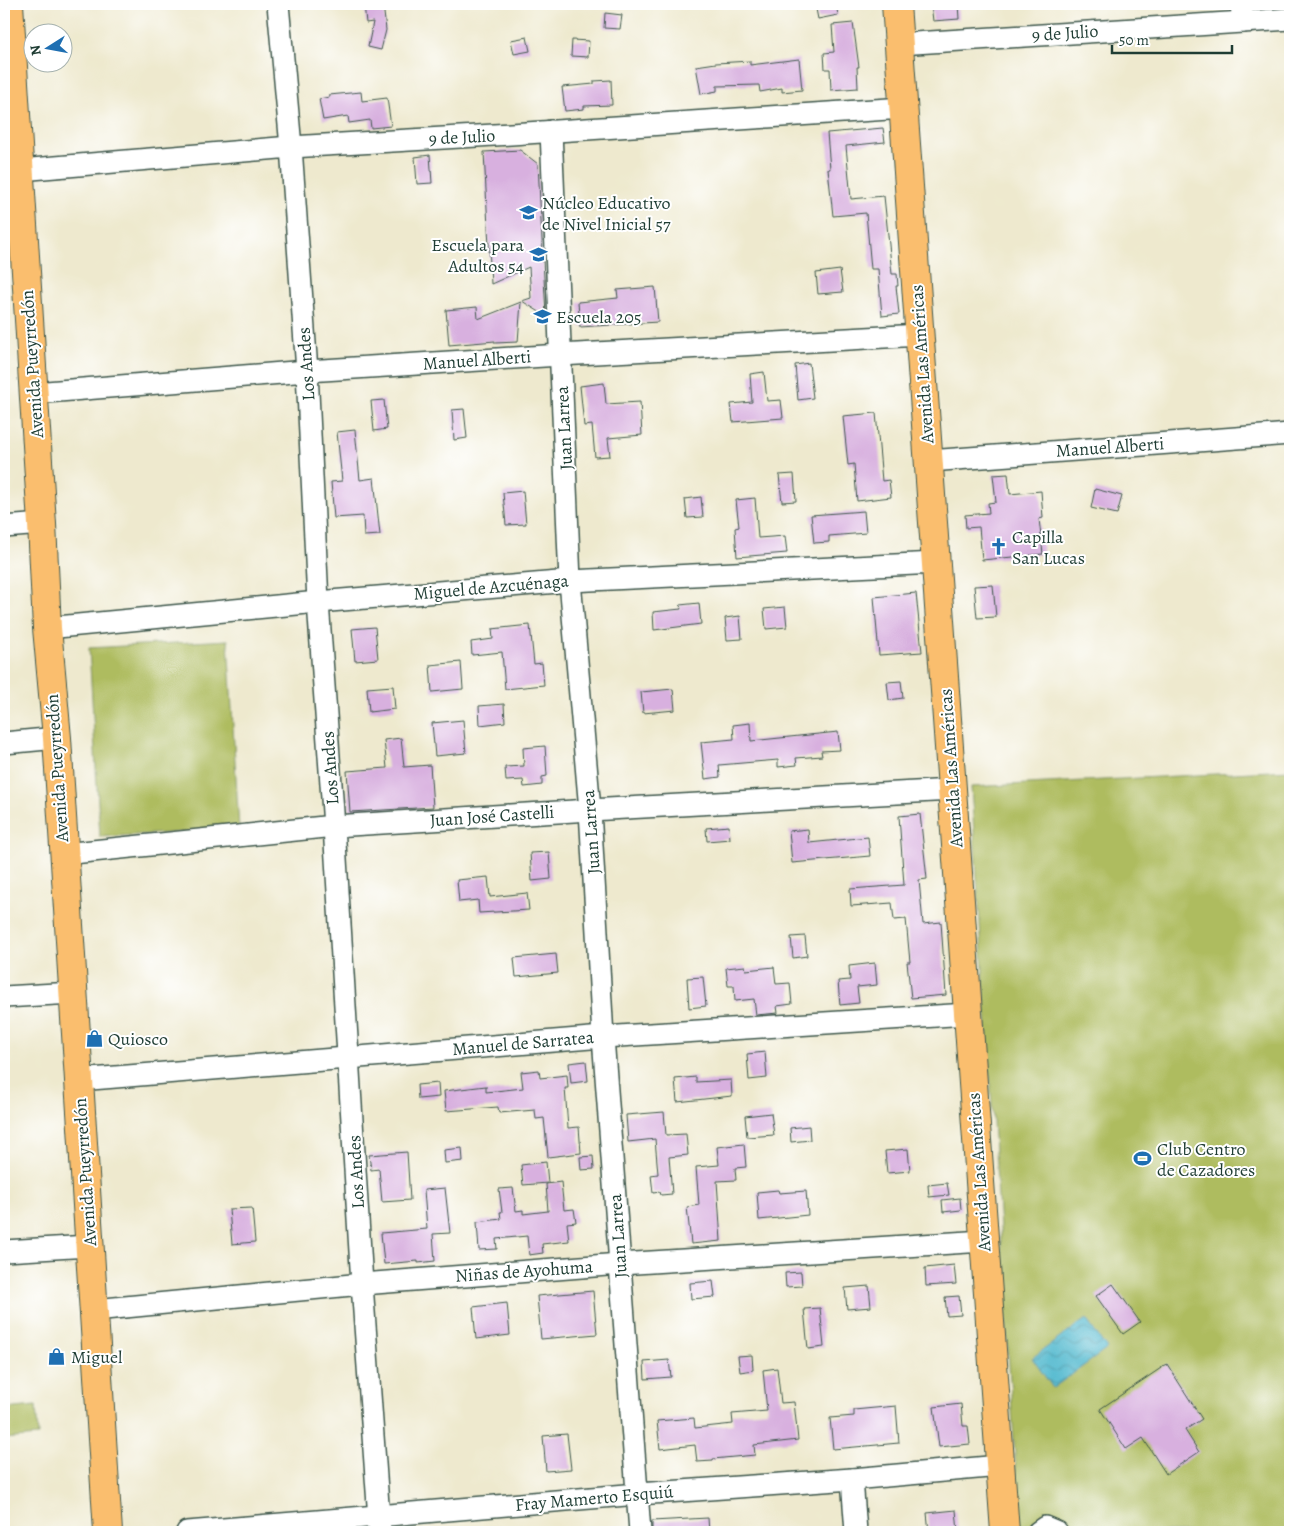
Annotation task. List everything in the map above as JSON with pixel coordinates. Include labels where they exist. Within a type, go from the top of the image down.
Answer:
[{"type":"main road","name":"Avenida Pueyrredón","points":[[9,4],[20,170],[13,221],[34,393],[47,628],[56,738],[108,1532]]},
{"type":"main road","name":"Avenida Las Américas","points":[[896,4],[1005,1532]]},
{"type":"street","name":"Los Andes","points":[[278,4],[291,147],[307,371],[318,602],[379,1524]]},
{"type":"street","name":"9 de Julio","points":[[900,44],[1242,13],[1290,19]]},
{"type":"street","name":"9 de Julio","points":[[20,170],[291,147],[551,132],[904,108]]},
{"type":"street","name":"Juan Larrea","points":[[551,132],[570,581],[590,810],[603,1036],[640,1532]]},
{"type":"street","name":"Manuel Alberti","points":[[34,393],[307,371],[920,335]]},
{"type":"street","name":"Manuel Alberti","points":[[929,461],[1290,434]]},
{"type":"street","points":[[4,527],[42,524]]},
{"type":"street","name":"Miguel de Azcuénaga","points":[[47,628],[318,602],[570,581],[936,563]]},
{"type":"street","points":[[4,743],[56,738]]},
{"type":"street","name":"Juan José Castelli","points":[[63,854],[334,826],[952,790]]},
{"type":"street","points":[[4,998],[73,993]]},
{"type":"street","name":"Manuel de Sarratea","points":[[79,1080],[603,1036],[968,1014]]},
{"type":"street","name":"Niñas de Ayohuma","points":[[94,1310],[362,1284],[620,1264],[984,1241]]},
{"type":"street","points":[[4,1251],[89,1246]]},
{"type":"street","name":"Fray Mamerto Esquiú","points":[[187,1532],[379,1524],[638,1494],[852,1479],[1000,1466]]},
{"type":"street","points":[[852,1479],[856,1532]]},
{"type":"street","points":[[1038,1532],[1045,1527],[1057,1532]]},
{"type":"green space","points":[[228,640],[239,829],[100,837],[89,648]]},
{"type":"green space","name":"Club Centro de Cazadores","points":[[1290,770],[1290,1532],[1020,1532],[971,787]]},
{"type":"green space","points":[[36,1406],[38,1436],[4,1439],[4,1409]]},
{"type":"water","points":[[1086,1319],[1107,1349],[1053,1388],[1032,1358]]},
{"type":"building","points":[[364,4],[383,4],[386,30],[381,50],[368,47],[373,22],[366,23]]},
{"type":"building","points":[[815,4],[836,4],[838,15],[818,19]]},
{"type":"building","points":[[931,4],[958,4],[959,19],[933,21]]},
{"type":"building","points":[[605,13],[622,15],[620,29],[604,28]]},
{"type":"building","points":[[853,23],[859,67],[857,67],[858,88],[831,90],[830,69],[825,69],[824,53],[834,52],[832,25]]},
{"type":"building","points":[[527,37],[530,51],[514,54],[511,40]]},
{"type":"building","points":[[572,40],[589,41],[588,57],[571,56]]},
{"type":"building","points":[[799,59],[802,90],[782,92],[782,88],[760,92],[759,85],[717,86],[717,91],[701,94],[696,66],[750,61],[750,65]]},
{"type":"building","points":[[611,80],[612,105],[584,106],[584,109],[565,111],[562,87],[594,84],[594,81]]},
{"type":"building","points":[[361,92],[362,101],[387,98],[391,126],[371,128],[370,120],[349,123],[348,116],[323,120],[319,99],[329,97],[329,95]]},
{"type":"building","points":[[883,128],[885,142],[846,146],[851,199],[884,196],[892,274],[897,274],[898,286],[896,286],[899,314],[882,316],[878,269],[871,269],[866,213],[833,216],[828,169],[830,169],[827,133]]},
{"type":"building","points":[[520,150],[538,164],[546,316],[522,301],[531,298],[529,267],[491,284],[484,152]]},
{"type":"building","points":[[430,155],[432,183],[417,184],[415,157]]},
{"type":"building","points":[[840,270],[843,292],[818,294],[816,273]]},
{"type":"building","points":[[655,287],[658,322],[580,327],[578,302],[618,298],[617,290]]},
{"type":"building","points":[[521,302],[518,342],[495,343],[495,341],[449,345],[446,310],[477,307],[478,319]]},
{"type":"building","points":[[809,363],[813,398],[798,400],[795,365]]},
{"type":"building","points":[[764,372],[767,401],[781,400],[783,418],[733,422],[731,404],[752,402],[750,374]]},
{"type":"building","points":[[604,383],[606,404],[640,402],[642,435],[608,438],[610,456],[595,457],[592,425],[584,426],[580,386]]},
{"type":"building","points":[[384,400],[387,429],[374,431],[371,401]]},
{"type":"building","points":[[464,409],[467,438],[454,440],[452,410]]},
{"type":"building","points":[[876,413],[882,481],[889,480],[891,497],[857,501],[854,464],[848,465],[843,416]]},
{"type":"building","points":[[355,430],[360,480],[374,478],[380,535],[364,536],[363,516],[334,518],[331,482],[342,481],[337,432]]},
{"type":"building","points":[[794,474],[796,501],[782,502],[779,475]]},
{"type":"building","points":[[1008,474],[1010,494],[1041,491],[1043,518],[1039,519],[1043,554],[982,560],[979,527],[966,528],[965,515],[989,513],[988,503],[996,502],[993,475]]},
{"type":"building","points":[[1095,489],[1122,496],[1117,514],[1091,508]]},
{"type":"building","points":[[523,491],[526,524],[506,525],[503,493]]},
{"type":"building","points":[[701,497],[703,517],[687,518],[685,499]]},
{"type":"building","points":[[755,498],[758,538],[785,536],[787,553],[737,557],[735,528],[739,527],[736,500]]},
{"type":"building","points":[[864,511],[866,533],[829,536],[829,542],[814,543],[811,515]]},
{"type":"building","points":[[993,585],[996,617],[977,618],[974,586]]},
{"type":"building","points":[[916,593],[922,652],[879,655],[874,597]]},
{"type":"building","points":[[699,603],[701,624],[654,630],[653,612],[681,609],[680,605]]},
{"type":"building","points":[[785,607],[787,627],[766,629],[764,609]]},
{"type":"building","points":[[740,616],[742,639],[727,640],[725,618]]},
{"type":"building","points":[[530,625],[534,664],[542,663],[544,685],[505,689],[502,652],[472,655],[471,642],[493,639],[492,629]]},
{"type":"building","points":[[375,627],[378,659],[355,661],[352,629]]},
{"type":"building","points":[[461,662],[463,689],[432,692],[430,665]]},
{"type":"building","points":[[901,681],[903,698],[889,700],[887,682]]},
{"type":"building","points":[[393,686],[395,709],[369,712],[367,688]]},
{"type":"building","points":[[673,689],[675,710],[643,713],[641,692]]},
{"type":"building","points":[[504,704],[505,722],[480,725],[479,706]]},
{"type":"building","points":[[463,720],[466,753],[435,756],[432,723]]},
{"type":"building","points":[[750,723],[751,741],[838,732],[840,750],[821,751],[822,756],[796,758],[797,765],[778,767],[778,760],[719,765],[720,777],[705,779],[701,742],[734,739],[733,725]]},
{"type":"building","points":[[401,738],[404,767],[430,765],[433,807],[350,812],[347,771],[387,768],[384,740]]},
{"type":"building","points":[[545,746],[547,776],[542,777],[542,785],[524,787],[523,780],[506,781],[505,767],[524,766],[523,748]]},
{"type":"building","points":[[920,814],[927,879],[919,880],[923,924],[941,922],[946,995],[911,998],[907,962],[910,962],[906,919],[894,920],[892,903],[851,906],[850,889],[904,885],[899,816]]},
{"type":"building","points":[[729,826],[730,839],[707,841],[706,828]]},
{"type":"building","points":[[808,829],[809,843],[868,837],[870,856],[792,863],[789,831]]},
{"type":"building","points":[[549,852],[551,879],[532,881],[530,853]]},
{"type":"building","points":[[488,877],[490,897],[527,893],[529,910],[479,913],[478,900],[459,902],[457,880]]},
{"type":"building","points":[[805,936],[807,956],[793,958],[791,937]]},
{"type":"building","points":[[556,954],[558,973],[516,977],[514,958]]},
{"type":"building","points":[[875,963],[877,985],[857,987],[859,1003],[840,1005],[838,981],[850,980],[849,966]]},
{"type":"building","points":[[745,966],[746,970],[774,967],[776,984],[790,983],[792,1004],[777,1006],[778,1013],[756,1015],[754,999],[735,1001],[734,986],[728,986],[726,968]]},
{"type":"building","points":[[703,977],[706,1006],[689,1008],[687,978]]},
{"type":"building","points":[[765,1052],[767,1078],[749,1080],[747,1054]]},
{"type":"building","points":[[586,1061],[588,1081],[571,1083],[569,1063]]},
{"type":"building","points":[[539,1070],[540,1078],[567,1075],[568,1088],[565,1088],[568,1128],[579,1127],[581,1153],[548,1157],[544,1118],[536,1119],[535,1110],[499,1113],[498,1107],[446,1111],[444,1091],[486,1086],[486,1092],[523,1088],[521,1072]]},
{"type":"building","points":[[696,1077],[696,1082],[731,1080],[732,1096],[677,1102],[675,1079]]},
{"type":"building","points":[[438,1083],[439,1097],[418,1099],[417,1085]]},
{"type":"building","points":[[664,1112],[666,1135],[686,1134],[688,1155],[669,1157],[672,1194],[661,1195],[660,1192],[653,1193],[651,1175],[658,1174],[655,1139],[628,1142],[626,1115]]},
{"type":"building","points":[[771,1113],[774,1135],[747,1137],[745,1116]]},
{"type":"building","points":[[809,1126],[810,1140],[791,1142],[790,1128]]},
{"type":"building","points":[[744,1144],[746,1167],[735,1168],[736,1180],[717,1181],[721,1241],[691,1244],[687,1207],[699,1205],[696,1167],[719,1165],[717,1147]]},
{"type":"building","points":[[462,1148],[463,1161],[445,1163],[444,1150]]},
{"type":"building","points":[[908,1149],[910,1171],[887,1173],[885,1151]]},
{"type":"building","points":[[407,1152],[410,1200],[382,1202],[379,1169],[371,1170],[369,1155]]},
{"type":"building","points":[[593,1156],[594,1169],[581,1170],[580,1157]]},
{"type":"building","points":[[546,1162],[548,1183],[523,1185],[521,1165]]},
{"type":"building","points":[[561,1182],[564,1210],[574,1209],[576,1222],[567,1223],[569,1241],[542,1244],[543,1253],[529,1255],[527,1236],[496,1239],[497,1249],[479,1250],[477,1222],[501,1219],[499,1189],[513,1188],[516,1211],[523,1210],[523,1214],[548,1211],[546,1184]]},
{"type":"building","points":[[947,1183],[949,1195],[929,1197],[928,1185]]},
{"type":"building","points":[[445,1188],[450,1233],[433,1234],[435,1261],[384,1264],[381,1233],[427,1229],[424,1190]]},
{"type":"building","points":[[778,1190],[779,1193],[806,1191],[808,1215],[759,1220],[757,1192]]},
{"type":"building","points":[[960,1198],[961,1210],[943,1212],[942,1200]]},
{"type":"building","points":[[252,1208],[255,1242],[232,1244],[229,1209]]},
{"type":"building","points":[[954,1265],[956,1284],[926,1286],[925,1268]]},
{"type":"building","points":[[801,1272],[802,1286],[786,1287],[785,1273]]},
{"type":"building","points":[[713,1281],[715,1297],[691,1299],[690,1283]]},
{"type":"building","points":[[1113,1284],[1140,1322],[1123,1334],[1096,1296]]},
{"type":"building","points":[[869,1286],[871,1307],[847,1309],[845,1288]]},
{"type":"building","points":[[593,1291],[597,1334],[541,1339],[537,1296]]},
{"type":"building","points":[[959,1296],[961,1315],[947,1316],[945,1297]]},
{"type":"building","points":[[507,1303],[510,1335],[476,1339],[473,1307]]},
{"type":"building","points":[[820,1308],[824,1347],[808,1349],[804,1309]]},
{"type":"building","points":[[752,1355],[753,1370],[740,1372],[738,1356]]},
{"type":"building","points":[[669,1360],[671,1377],[645,1379],[644,1362]]},
{"type":"building","points":[[1167,1364],[1202,1419],[1185,1430],[1199,1452],[1166,1474],[1143,1438],[1126,1449],[1100,1409]]},
{"type":"building","points":[[777,1368],[781,1403],[794,1402],[798,1440],[754,1445],[755,1455],[713,1459],[713,1461],[697,1462],[695,1445],[660,1449],[657,1421],[694,1418],[695,1428],[733,1424],[732,1414],[767,1411],[763,1370]]},
{"type":"building","points":[[961,1404],[963,1426],[968,1426],[970,1444],[939,1447],[934,1407]]},
{"type":"building","points":[[896,1406],[899,1443],[833,1449],[830,1418],[854,1416],[854,1410]]},
{"type":"building","points":[[567,1434],[571,1469],[546,1471],[543,1436]]},
{"type":"building","points":[[956,1510],[958,1532],[929,1532],[927,1513]]},
{"type":"building","points":[[708,1518],[709,1532],[652,1532],[652,1521]]},
{"type":"place","name":"Núcleo Educativo de Nivel Inicial 57","points":[[528,213]]},
{"type":"place","name":"Escuela para Adultos 54","points":[[538,255]]},
{"type":"place","name":"Escuela 205","points":[[542,317]]},
{"type":"place","name":"Capilla San Lucas","points":[[998,547]]},
{"type":"place","name":"Quiosco","points":[[94,1039]]},
{"type":"place","name":"Club Centro de Cazadores","points":[[1143,1159]]},
{"type":"place","name":"Miguel","points":[[57,1357]]}]
